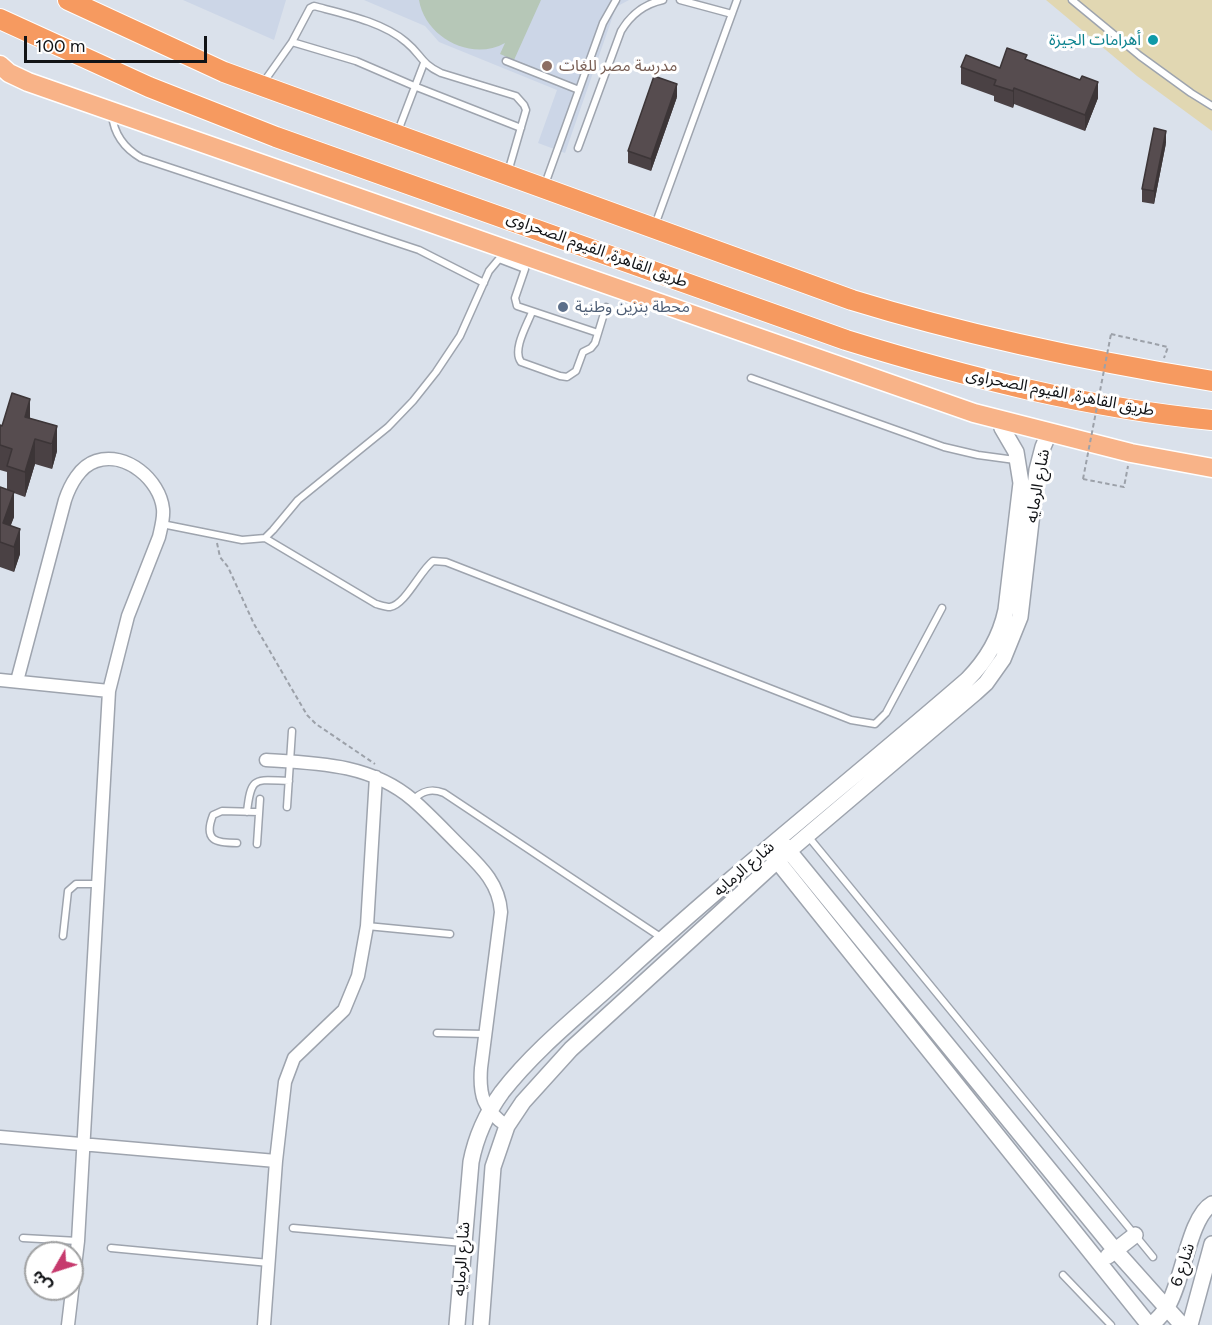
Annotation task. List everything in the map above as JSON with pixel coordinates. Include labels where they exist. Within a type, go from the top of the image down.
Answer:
[{"type":"highway","points":[[68,0],[224,72],[852,300],[917,320],[1068,356],[1212,381]]},
{"type":"highway","name":"طريق القاهرة, الفيوم الصحراوى","points":[[0,19],[149,87],[276,137],[846,340],[940,368],[1013,386],[1105,405],[1212,420]]},
{"type":"main road","points":[[0,65],[9,73],[28,82],[502,254],[862,376],[974,413],[1049,433],[1131,453],[1212,468]]},
{"type":"street","name":"شارع الرمايه","points":[[458,1325],[471,1162],[479,1131],[489,1110],[507,1086],[534,1055],[663,938],[967,680],[981,666],[992,649],[1003,623],[1021,494],[1019,461],[1014,445],[1002,428],[1001,420]]},
{"type":"street","name":"شارع الرمايه","points":[[481,1325],[490,1181],[496,1153],[507,1126],[534,1088],[571,1049],[783,856],[975,693],[1003,659],[1020,617],[1037,470],[1049,433]]},
{"type":"street","points":[[17,681],[65,500],[73,482],[82,470],[94,461],[121,460],[143,472],[159,496],[163,508],[159,537],[128,616],[109,691],[78,1240],[68,1325]]},
{"type":"street","points":[[0,680],[109,691]]},
{"type":"street","points":[[266,760],[334,765],[376,777],[413,800],[483,869],[498,894],[501,912],[480,1092],[489,1110],[507,1126]]},
{"type":"street","points":[[264,1325],[276,1161],[285,1082],[294,1058],[344,1010],[358,976],[367,926],[376,777]]},
{"type":"street","points":[[773,844],[1115,1250],[1182,1325]]},
{"type":"street","points":[[783,856],[1098,1263],[1150,1325]]},
{"type":"street","points":[[0,1137],[276,1161]]},
{"type":"street","name":"شارع 6","points":[[1150,1325],[1167,1307],[1174,1293],[1200,1215],[1212,1204]]},
{"type":"street","points":[[1098,1263],[1135,1235]]},
{"type":"street","name":"شارع 6","points":[[1190,1325],[1212,1244]]},
{"type":"lane","points":[[543,188],[603,23],[616,0]]},
{"type":"lane","points":[[578,148],[621,31],[639,10],[663,0]]},
{"type":"lane","points":[[680,0],[732,14]]},
{"type":"lane","points":[[711,8],[713,0]]},
{"type":"lane","points":[[654,229],[737,0]]},
{"type":"lane","points":[[1072,0],[1140,56],[1212,106]]},
{"type":"lane","points":[[261,86],[292,42],[306,12],[314,6],[370,22],[406,42],[424,63],[441,73],[516,96],[526,110],[507,176]]},
{"type":"lane","points":[[292,42],[356,61],[521,128]]},
{"type":"lane","points":[[506,61],[579,90]]},
{"type":"lane","points":[[397,135],[424,63]]},
{"type":"lane","points":[[111,111],[117,135],[127,148],[141,158],[419,250],[484,283]]},
{"type":"lane","points":[[162,524],[242,540],[265,537],[298,500],[388,427],[413,401],[460,336],[489,271],[502,254],[525,269],[515,301],[520,308],[598,333]]},
{"type":"lane","points":[[532,312],[518,350],[518,358],[521,362],[567,377],[574,374],[582,354],[594,346],[606,307]]},
{"type":"lane","points":[[751,378],[944,447],[1019,461]]},
{"type":"lane","points":[[265,537],[376,604],[389,607],[400,602],[426,566],[438,560],[481,574],[840,716],[875,724],[886,713],[942,608]]},
{"type":"lane","points":[[287,807],[292,731]]},
{"type":"lane","points":[[247,812],[250,791],[255,782],[289,781]]},
{"type":"lane","points":[[413,800],[425,791],[444,793],[663,938]]},
{"type":"lane","points":[[257,844],[260,799]]},
{"type":"lane","points":[[237,843],[219,843],[214,840],[211,834],[212,818],[218,811],[259,812]]},
{"type":"lane","points":[[797,823],[1153,1257]]},
{"type":"lane","points":[[63,936],[68,891],[76,884],[98,884]]},
{"type":"lane","points":[[367,926],[450,934]]},
{"type":"lane","points":[[437,1033],[486,1034]]},
{"type":"lane","points":[[293,1228],[463,1243]]},
{"type":"lane","points":[[23,1238],[78,1240]]},
{"type":"lane","points":[[111,1248],[270,1263]]},
{"type":"lane","points":[[1063,1275],[1111,1325]]},
{"type":"path","points":[[1131,453],[1124,487],[1083,479],[1111,334],[1168,347],[1160,372]]},
{"type":"path","points":[[215,534],[220,557],[228,567],[254,624],[307,715],[316,724],[374,762],[376,777]]},
{"type":"shaded area","points":[[183,0],[286,0],[274,40]]},
{"type":"shaded area","name":"مدرسة مصر للغات","points":[[364,0],[629,0],[616,7],[565,153],[538,143],[557,90],[439,42],[425,26]]},
{"type":"green space","points":[[419,0],[541,0],[514,60],[500,54],[505,43],[478,50],[464,48],[440,35],[430,25]]},
{"type":"sand","name":"أهرامات الجيزة","points":[[1046,0],[1212,0],[1212,131],[1137,76]]},
{"type":"building","points":[[1007,48],[1027,55],[1025,59],[1080,80],[1082,76],[1098,82],[1085,115],[1014,88],[1013,91],[994,85],[996,80],[961,67],[966,55],[1000,68]]},
{"type":"building","points":[[654,76],[677,84],[651,159],[628,151]]},
{"type":"building","points":[[1154,128],[1166,131],[1154,191],[1142,189]]},
{"type":"building","points":[[12,393],[30,399],[25,417],[57,426],[52,444],[35,439],[25,472],[7,466],[12,449],[0,445],[0,425],[2,426]]},
{"type":"building","points":[[0,487],[14,492],[3,523],[20,529],[14,547],[0,542]]},
{"type":"place","name":"أهرامات الجيزة","points":[[1153,40]]},
{"type":"place","name":"مدرسة مصر للغات","points":[[547,66]]},
{"type":"place","name":"محطة بنزين وطنية","points":[[563,307]]}]
